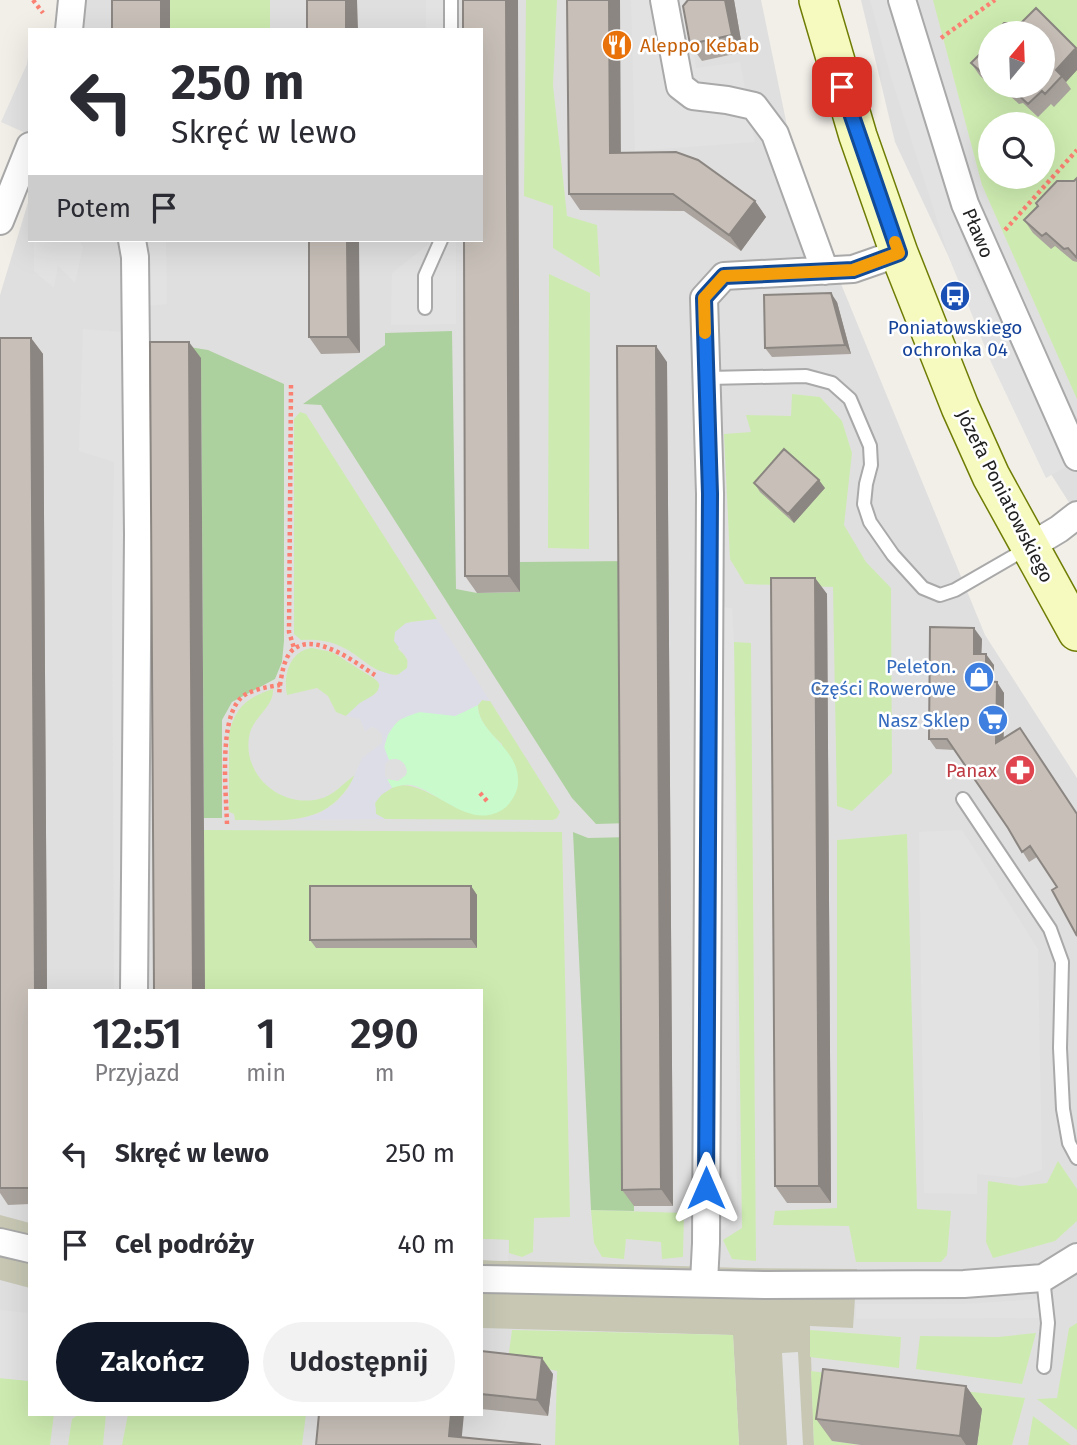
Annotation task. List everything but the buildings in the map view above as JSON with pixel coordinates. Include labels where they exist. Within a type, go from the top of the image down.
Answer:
[{"type":"street","points":[[69,28],[72,0]]},
{"type":"street","points":[[664,0],[680,86],[693,96],[754,106],[775,134],[825,271]]},
{"type":"street","name":"Józefa Poniatowskiego","points":[[818,0],[858,136],[899,253],[960,407],[985,463],[1077,632]]},
{"type":"street","name":"Pławo","points":[[902,0],[965,204],[1077,457]]},
{"type":"street","points":[[0,220],[28,151]]},
{"type":"street","points":[[132,242],[135,257],[138,534],[134,989]]},
{"type":"street","points":[[704,1282],[710,494],[704,298],[724,276],[853,270],[899,253]]},
{"type":"street","points":[[1029,547],[1077,515]]},
{"type":"street","points":[[0,1242],[28,1249]]},
{"type":"street","points":[[483,1279],[767,1285],[964,1284],[1043,1278],[1077,1257]]},
{"type":"lane","points":[[451,0],[451,28]]},
{"type":"lane","points":[[425,308],[425,276],[439,242]]},
{"type":"lane","points":[[708,378],[806,376],[832,383],[850,399],[870,446],[871,465],[864,504],[870,522],[893,555],[923,588],[940,595],[955,590],[1029,547]]},
{"type":"lane","points":[[963,799],[1050,929],[1062,962],[1060,1048],[1063,1109],[1069,1143],[1077,1158]]},
{"type":"lane","points":[[1043,1278],[1048,1323],[1044,1367]]},
{"type":"path","points":[[33,0],[39,10]]},
{"type":"path","points":[[935,41],[995,0]]},
{"type":"path","points":[[986,251],[1077,150]]},
{"type":"path","points":[[291,385],[289,632],[295,648]]},
{"type":"path","points":[[279,695],[288,657],[295,648],[316,645],[332,649],[375,675]]},
{"type":"path","points":[[227,824],[226,727],[240,698],[260,689],[280,685]]},
{"type":"path","points":[[481,793],[487,801]]},
{"type":"shaded area","points":[[78,0],[761,0],[798,179],[985,635],[1077,778],[1077,1445],[0,1445],[0,295],[28,203],[28,242],[483,242],[483,28],[77,28]]},
{"type":"shaded area","points":[[426,0],[455,0],[455,28],[426,28]]},
{"type":"shaded area","points":[[631,0],[685,0],[696,68],[740,62],[755,142],[635,151]]},
{"type":"shaded area","points":[[861,0],[1077,0],[1077,515],[1049,471],[895,142]]},
{"type":"shaded area","points":[[870,0],[892,0],[968,255],[1067,466],[1046,478],[991,362],[950,260],[890,74]]},
{"type":"shaded area","points":[[28,56],[28,134],[1,122],[27,64]]},
{"type":"shaded area","points":[[34,242],[80,242],[83,247],[75,283],[58,266],[54,288],[34,271]]},
{"type":"shaded area","points":[[145,242],[166,242],[167,304],[144,306]]},
{"type":"shaded area","points":[[456,242],[456,324],[391,325],[392,273],[429,244]]},
{"type":"shaded area","points":[[83,329],[136,333],[134,989],[114,989],[114,462],[79,451]]},
{"type":"shaded area","points":[[709,606],[732,608],[734,642],[737,1218],[706,1243]]},
{"type":"shaded area","points":[[437,619],[490,701],[482,700],[478,705],[455,716],[419,712],[398,720],[388,734],[384,747],[389,760],[385,764],[385,775],[392,788],[375,803],[376,814],[385,819],[297,820],[318,814],[336,803],[349,788],[362,758],[382,743],[382,734],[377,729],[372,727],[365,731],[360,719],[346,716],[377,693],[380,684],[374,678],[377,670],[396,676],[407,668],[408,659],[394,641],[395,632],[406,623]]},
{"type":"shaded area","points":[[962,830],[1038,949],[1042,1170],[1015,1178],[977,1174],[977,1194],[924,1193],[919,832]]},
{"type":"shaded area","points":[[0,1215],[28,1222],[28,1287],[0,1280]]},
{"type":"shaded area","points":[[483,1239],[509,1240],[508,1261],[483,1260]]},
{"type":"shaded area","points":[[483,1260],[857,1269],[853,1328],[810,1326],[814,1445],[739,1445],[733,1335],[483,1328]]},
{"type":"shaded area","points":[[1040,1299],[1041,1318],[856,1319],[856,1304],[964,1304]]},
{"type":"shaded area","points":[[0,1310],[28,1313],[28,1381],[0,1378]]},
{"type":"shaded area","points":[[798,1352],[803,1445],[787,1445],[782,1353]]},
{"type":"green space","points":[[170,0],[270,0],[270,28],[170,28]]},
{"type":"green space","points":[[526,0],[557,0],[553,85],[567,216],[597,225],[600,277],[553,248],[553,206],[524,196]]},
{"type":"green space","points":[[933,0],[1077,0],[1077,399],[984,189],[1055,189],[1055,112],[978,112],[978,170]]},
{"type":"green space","points":[[549,274],[590,293],[589,549],[548,548]]},
{"type":"green space","points":[[452,331],[456,589],[477,593],[520,592],[520,562],[630,561],[631,823],[596,824],[572,798],[321,405],[303,404],[385,345],[385,333]]},
{"type":"green space","points":[[158,342],[208,350],[284,384],[282,662],[275,679],[232,702],[222,720],[222,818],[204,818],[201,359],[161,359]]},
{"type":"green space","points":[[792,394],[820,397],[842,421],[852,453],[844,525],[866,562],[891,588],[892,773],[852,811],[837,806],[833,587],[745,584],[730,559],[724,434],[751,432],[746,415],[791,416]]},
{"type":"green space","points":[[300,412],[306,414],[437,619],[410,622],[398,649],[408,661],[402,674],[379,671],[341,646],[324,641],[301,640],[294,634],[294,419]]},
{"type":"green space","points":[[734,642],[751,643],[756,1261],[732,1259],[723,1240],[742,1228]]},
{"type":"green space","points":[[312,648],[332,652],[378,681],[380,688],[346,716],[336,712],[328,696],[317,688],[287,695],[289,666],[298,654]]},
{"type":"green space","points":[[273,689],[270,702],[254,724],[249,737],[252,764],[258,776],[279,794],[305,801],[319,799],[334,792],[355,775],[344,792],[319,813],[288,820],[235,820],[234,814],[229,812],[229,734],[235,717],[244,704]]},
{"type":"green space","points":[[482,700],[490,701],[560,812],[557,818],[385,819],[376,814],[375,803],[389,789],[404,785],[470,812],[487,814],[504,808],[502,744],[480,716],[478,705]]},
{"type":"green space","points":[[478,705],[484,724],[513,760],[517,771],[517,791],[506,807],[483,816],[461,810],[415,786],[392,788],[387,779],[398,781],[407,771],[403,762],[389,760],[384,751],[389,734],[398,721],[421,712],[456,715]]},
{"type":"green space","points":[[204,830],[562,832],[570,1217],[534,1218],[533,1252],[522,1257],[509,1253],[509,1240],[483,1239],[483,989],[205,989]]},
{"type":"green space","points":[[573,832],[588,838],[631,837],[634,1211],[591,1210]]},
{"type":"green space","points":[[907,834],[917,1209],[951,1211],[947,1255],[941,1262],[856,1262],[849,1226],[773,1225],[775,1211],[837,1208],[837,840]]},
{"type":"green space","points":[[1058,1161],[1077,1189],[1077,1221],[1055,1241],[993,1258],[986,1242],[988,1181],[1021,1186],[1047,1183]]},
{"type":"green space","points":[[591,1210],[684,1213],[683,1257],[662,1259],[661,1242],[626,1239],[624,1259],[602,1257],[594,1243]]},
{"type":"green space","points":[[1077,1323],[1077,1430],[1037,1399],[1057,1398],[1069,1328]]},
{"type":"green space","points":[[512,1330],[733,1335],[739,1445],[555,1445],[557,1371],[508,1360]]},
{"type":"green space","points":[[810,1330],[901,1337],[899,1368],[810,1357]]},
{"type":"green space","points":[[1036,1333],[1022,1384],[916,1369],[920,1336],[998,1337]]},
{"type":"green space","points":[[811,1371],[840,1375],[832,1441],[861,1445],[814,1445]]},
{"type":"green space","points":[[0,1378],[28,1381],[28,1416],[54,1416],[50,1445],[0,1445]]},
{"type":"green space","points":[[938,1388],[1025,1398],[1012,1445],[977,1445],[981,1409]]},
{"type":"green space","points":[[76,1416],[106,1416],[103,1445],[68,1445],[72,1419]]},
{"type":"green space","points":[[128,1416],[306,1416],[302,1445],[122,1445]]},
{"type":"green space","points":[[1033,1416],[1071,1445],[1028,1445]]},
{"type":"slow traffic","points":[[705,333],[704,298],[724,276],[853,270],[899,253],[895,242]]},
{"type":"place","name":"Aleppo Kebab","points":[[617,45]]},
{"type":"place","name":"Poniatowskiego ochronka 04","points":[[955,296]]},
{"type":"place","name":"Peleton. Części Rowerowe","points":[[979,677]]},
{"type":"place","name":"Nasz Sklep","points":[[993,720]]},
{"type":"place","name":"Panax","points":[[1020,770]]},
{"type":"route","points":[[706,1188],[710,494],[704,298],[724,276],[853,270],[899,253],[842,87]]}]
